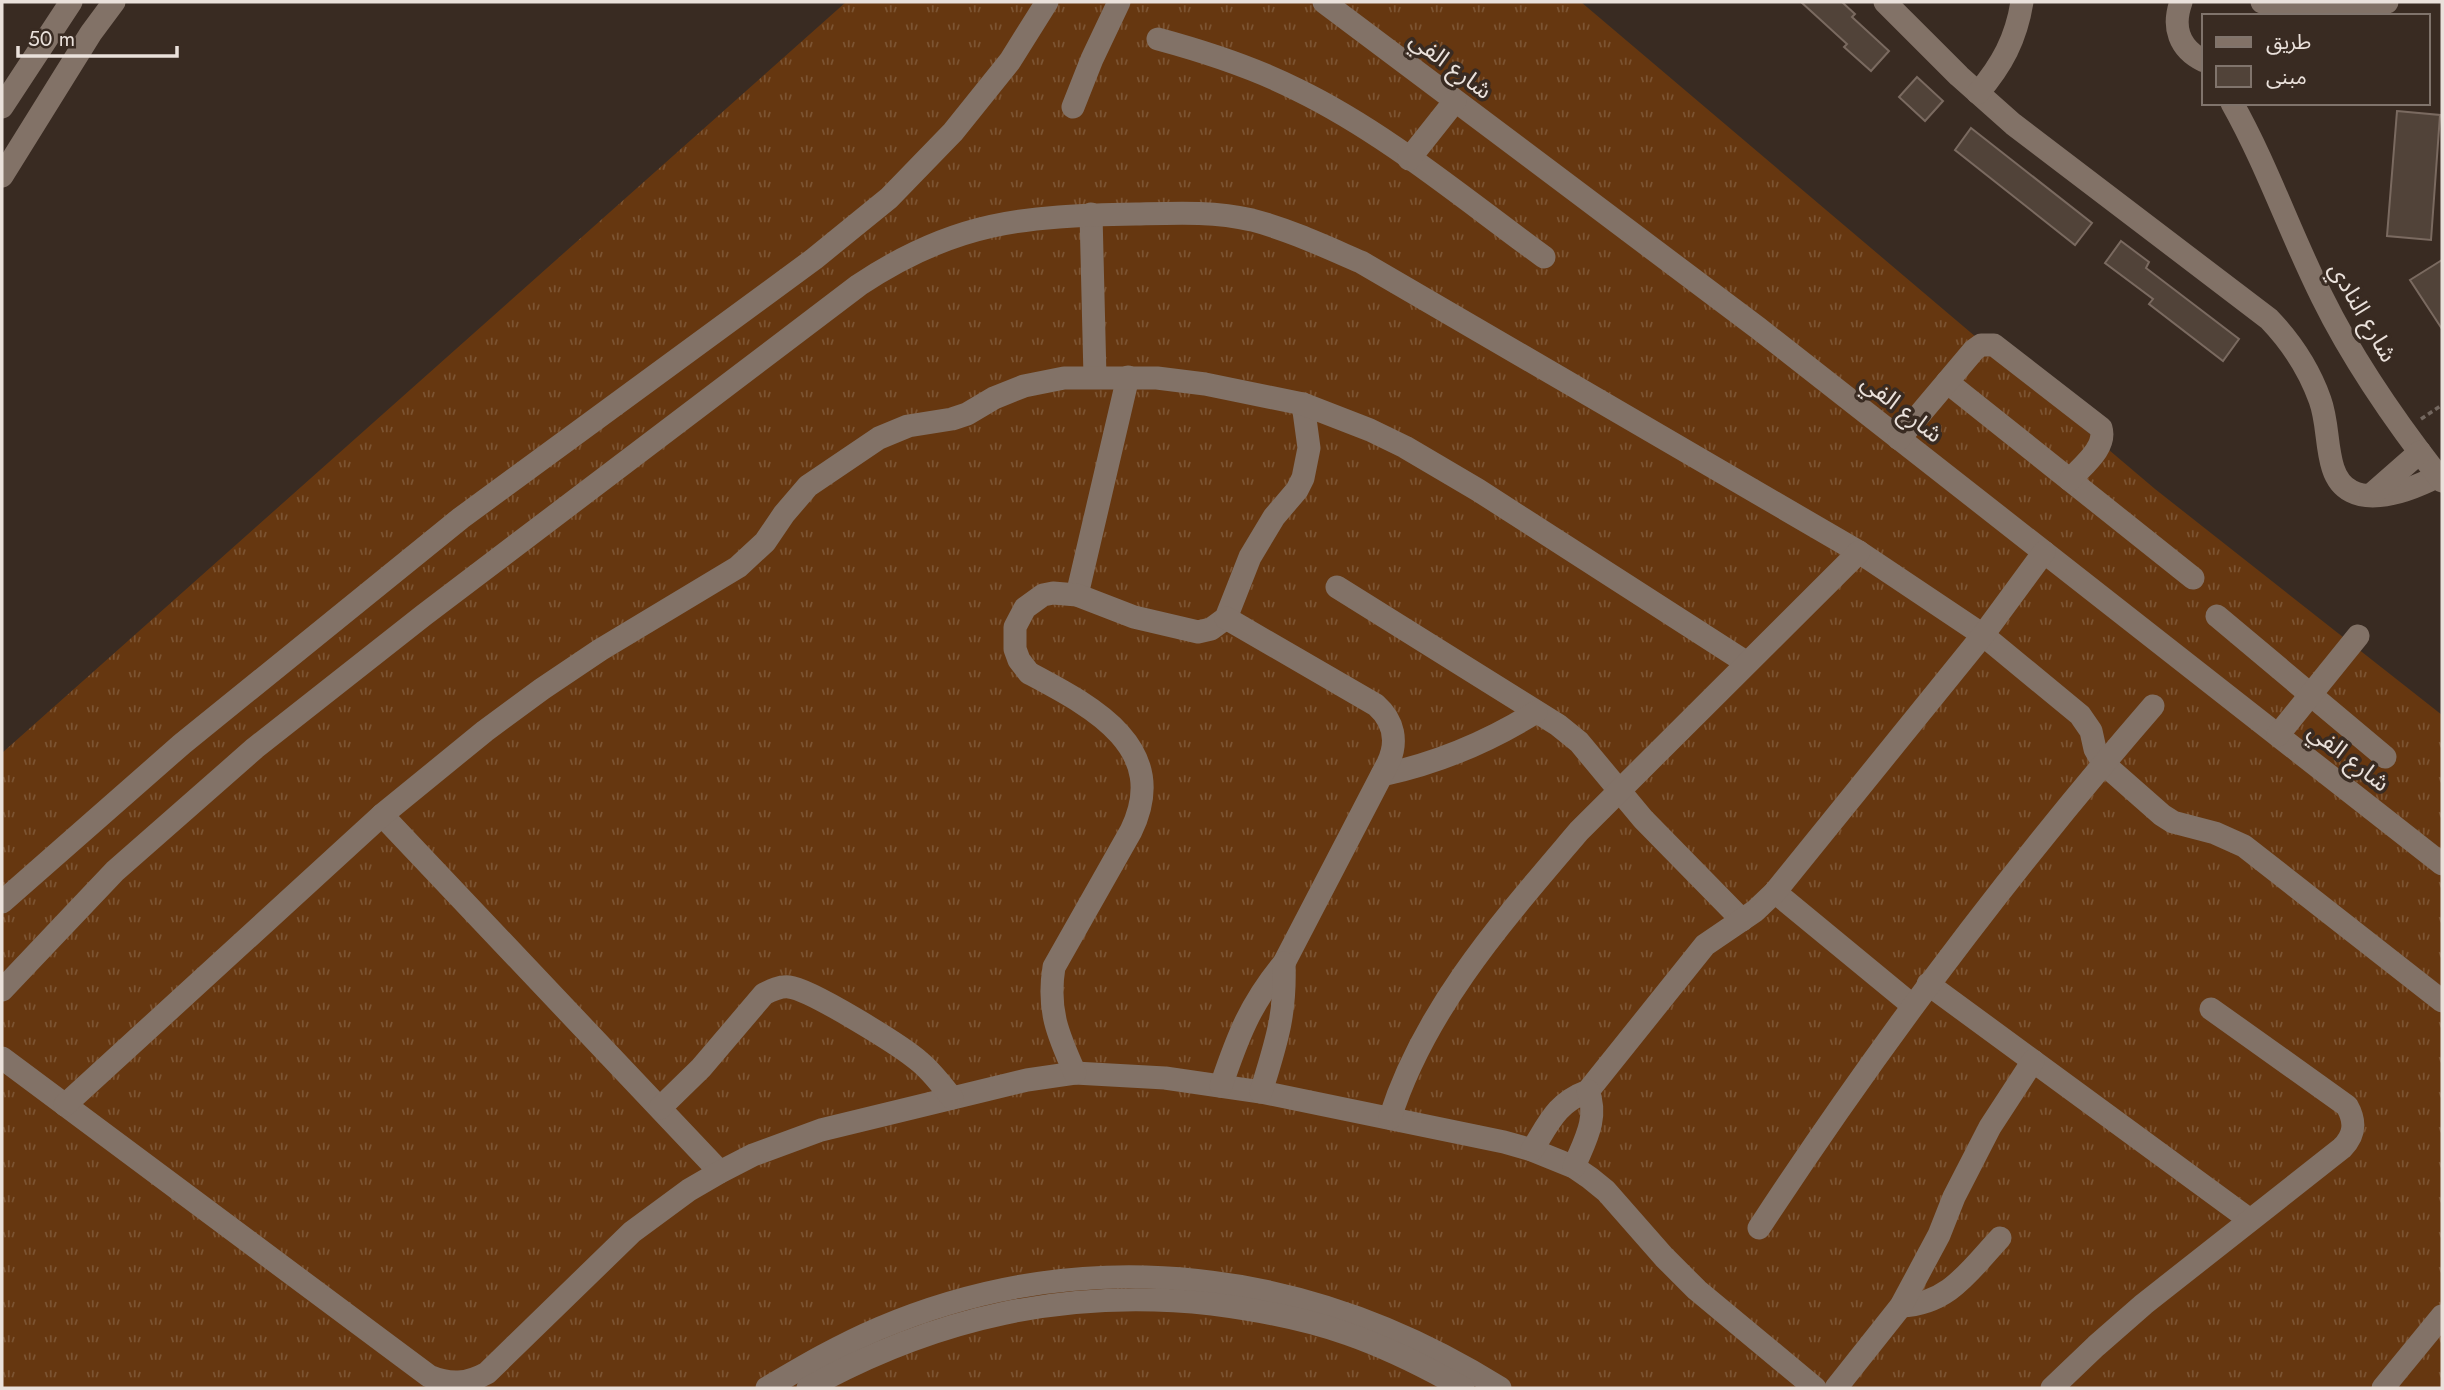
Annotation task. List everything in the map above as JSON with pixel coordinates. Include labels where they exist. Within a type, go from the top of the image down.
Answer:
[{"type":"street","points":[[2,107],[71,2]]},
{"type":"street","points":[[2,176],[91,33],[114,2]]},
{"type":"street","points":[[2,902],[182,744],[461,518],[814,259],[889,198],[953,132],[1010,61],[1048,2]]},
{"type":"street","points":[[1073,107],[1119,2]]},
{"type":"street","name":"شارع الفي","points":[[1324,2],[1758,328],[2442,864]]},
{"type":"street","points":[[1885,2],[2013,124],[2269,319],[2295,349],[2314,383],[2326,420],[2332,467],[2336,477],[2354,495],[2368,497],[2440,478]]},
{"type":"street","points":[[1978,93],[2006,56],[2014,38],[2022,2]]},
{"type":"street","points":[[2181,2],[2176,26],[2179,38],[2186,48],[2202,60]]},
{"type":"street","points":[[2262,2],[2316,12],[2387,2]]},
{"type":"street","points":[[1158,39],[1230,60],[1299,90],[1336,110],[1409,159],[1544,257]]},
{"type":"street","points":[[1409,159],[1455,101]]},
{"type":"street","name":"شارع النادي","points":[[2233,105],[2260,156],[2323,301],[2362,367],[2440,478]]},
{"type":"street","name":"شارع النادي","points":[[2250,105],[2260,156]]},
{"type":"street","points":[[1091,214],[1096,377]]},
{"type":"street","points":[[2,990],[114,871],[255,748],[424,615],[890,264],[960,233],[996,223],[1091,214],[1219,214],[1254,221],[1361,262],[1859,552],[1983,635],[2087,722],[2103,763],[2173,822],[2216,833],[2244,846],[2442,1001]]},
{"type":"street","points":[[1899,439],[1977,347],[1994,345],[2102,431],[2102,441],[2070,480]]},
{"type":"street","points":[[1076,595],[1128,377]]},
{"type":"street","points":[[65,1105],[382,815],[476,738],[542,689],[600,650],[738,567],[765,542],[808,486],[879,438],[908,426],[967,414],[994,398],[1024,386],[1064,378],[1128,377],[1205,384],[1303,404],[1370,430],[1440,467],[1747,663]]},
{"type":"street","points":[[1947,382],[2193,578]]},
{"type":"street","points":[[1075,1073],[1054,1022],[1051,985],[1054,967],[1137,821],[1142,784],[1135,756],[1119,732],[1082,701],[1029,673],[1019,660],[1013,639],[1018,617],[1033,601],[1054,593],[1076,595],[1134,617],[1198,632],[1211,629],[1226,618],[1250,556],[1303,478],[1309,448],[1303,404]]},
{"type":"street","points":[[2368,497],[2420,452]]},
{"type":"street","points":[[1390,1118],[1416,1051],[1461,980],[1538,879],[1579,831],[1859,552]]},
{"type":"street","points":[[1532,1150],[1560,1106],[1588,1091],[1706,945],[1766,903],[1983,635],[2044,552]]},
{"type":"street","points":[[1337,587],[1579,742],[1643,819],[1742,920]]},
{"type":"street","points":[[2217,616],[2385,757]]},
{"type":"street","points":[[1221,1086],[1252,1006],[1284,963],[1382,775],[1394,744],[1391,725],[1382,710],[1226,618]]},
{"type":"street","points":[[2278,736],[2358,636]]},
{"type":"street","points":[[1759,1228],[1859,1078],[1912,1005],[2038,842],[2153,706]]},
{"type":"street","points":[[1382,775],[1462,751],[1513,727],[1536,712]]},
{"type":"street","points":[[382,815],[720,1172]]},
{"type":"street","points":[[1775,892],[1912,1005]]},
{"type":"street","points":[[1261,1092],[1280,1032],[1284,1006],[1284,963]]},
{"type":"street","points":[[1928,984],[2250,1220]]},
{"type":"street","points":[[660,1108],[701,1068],[764,994],[786,986],[809,993],[904,1049],[930,1071],[952,1098]]},
{"type":"street","points":[[2052,1388],[2144,1304],[2342,1148],[2353,1133],[2354,1123],[2347,1106],[2340,1099],[2211,1009]]},
{"type":"street","points":[[2,1058],[429,1376],[452,1383],[476,1379],[486,1373],[632,1232],[669,1204],[720,1172],[775,1146],[821,1130],[1027,1080],[1075,1073],[1123,1074],[1261,1092],[1532,1150],[1574,1167],[1606,1191],[1697,1290],[1815,1388]]},
{"type":"street","points":[[1836,1388],[1901,1306],[1940,1235],[1954,1197],[1990,1127],[2033,1061]]},
{"type":"street","points":[[1574,1167],[1592,1123],[1593,1108],[1588,1091]]},
{"type":"street","points":[[1901,1306],[1931,1301],[1944,1294],[2000,1238]]},
{"type":"street","points":[[767,1388],[856,1339],[955,1301],[1060,1281],[1157,1276],[1234,1284],[1305,1300],[1339,1311],[1420,1344],[1500,1388]]},
{"type":"street","points":[[808,1388],[882,1352],[962,1322],[1051,1304],[1140,1299],[1232,1307],[1322,1326],[1404,1356],[1463,1388]]},
{"type":"street","points":[[2383,1388],[2442,1316]]},
{"type":"green space","points":[[846,2],[1581,2],[2155,489],[2442,715],[2442,1388],[2,1388],[2,753]]},
{"type":"building","points":[[1801,2],[1842,2],[1855,14],[1852,17],[1889,51],[1871,71],[1844,47],[1847,44]]},
{"type":"building","points":[[1917,77],[1943,101],[1925,121],[1899,97]]},
{"type":"building","points":[[2397,111],[2440,115],[2431,240],[2387,236]]},
{"type":"building","points":[[1971,128],[2092,223],[2075,245],[1955,150]]},
{"type":"building","points":[[2121,241],[2149,262],[2146,268],[2239,339],[2223,361],[2149,304],[2153,299],[2105,263]]},
{"type":"building","points":[[2442,260],[2442,329],[2410,280]]}]
